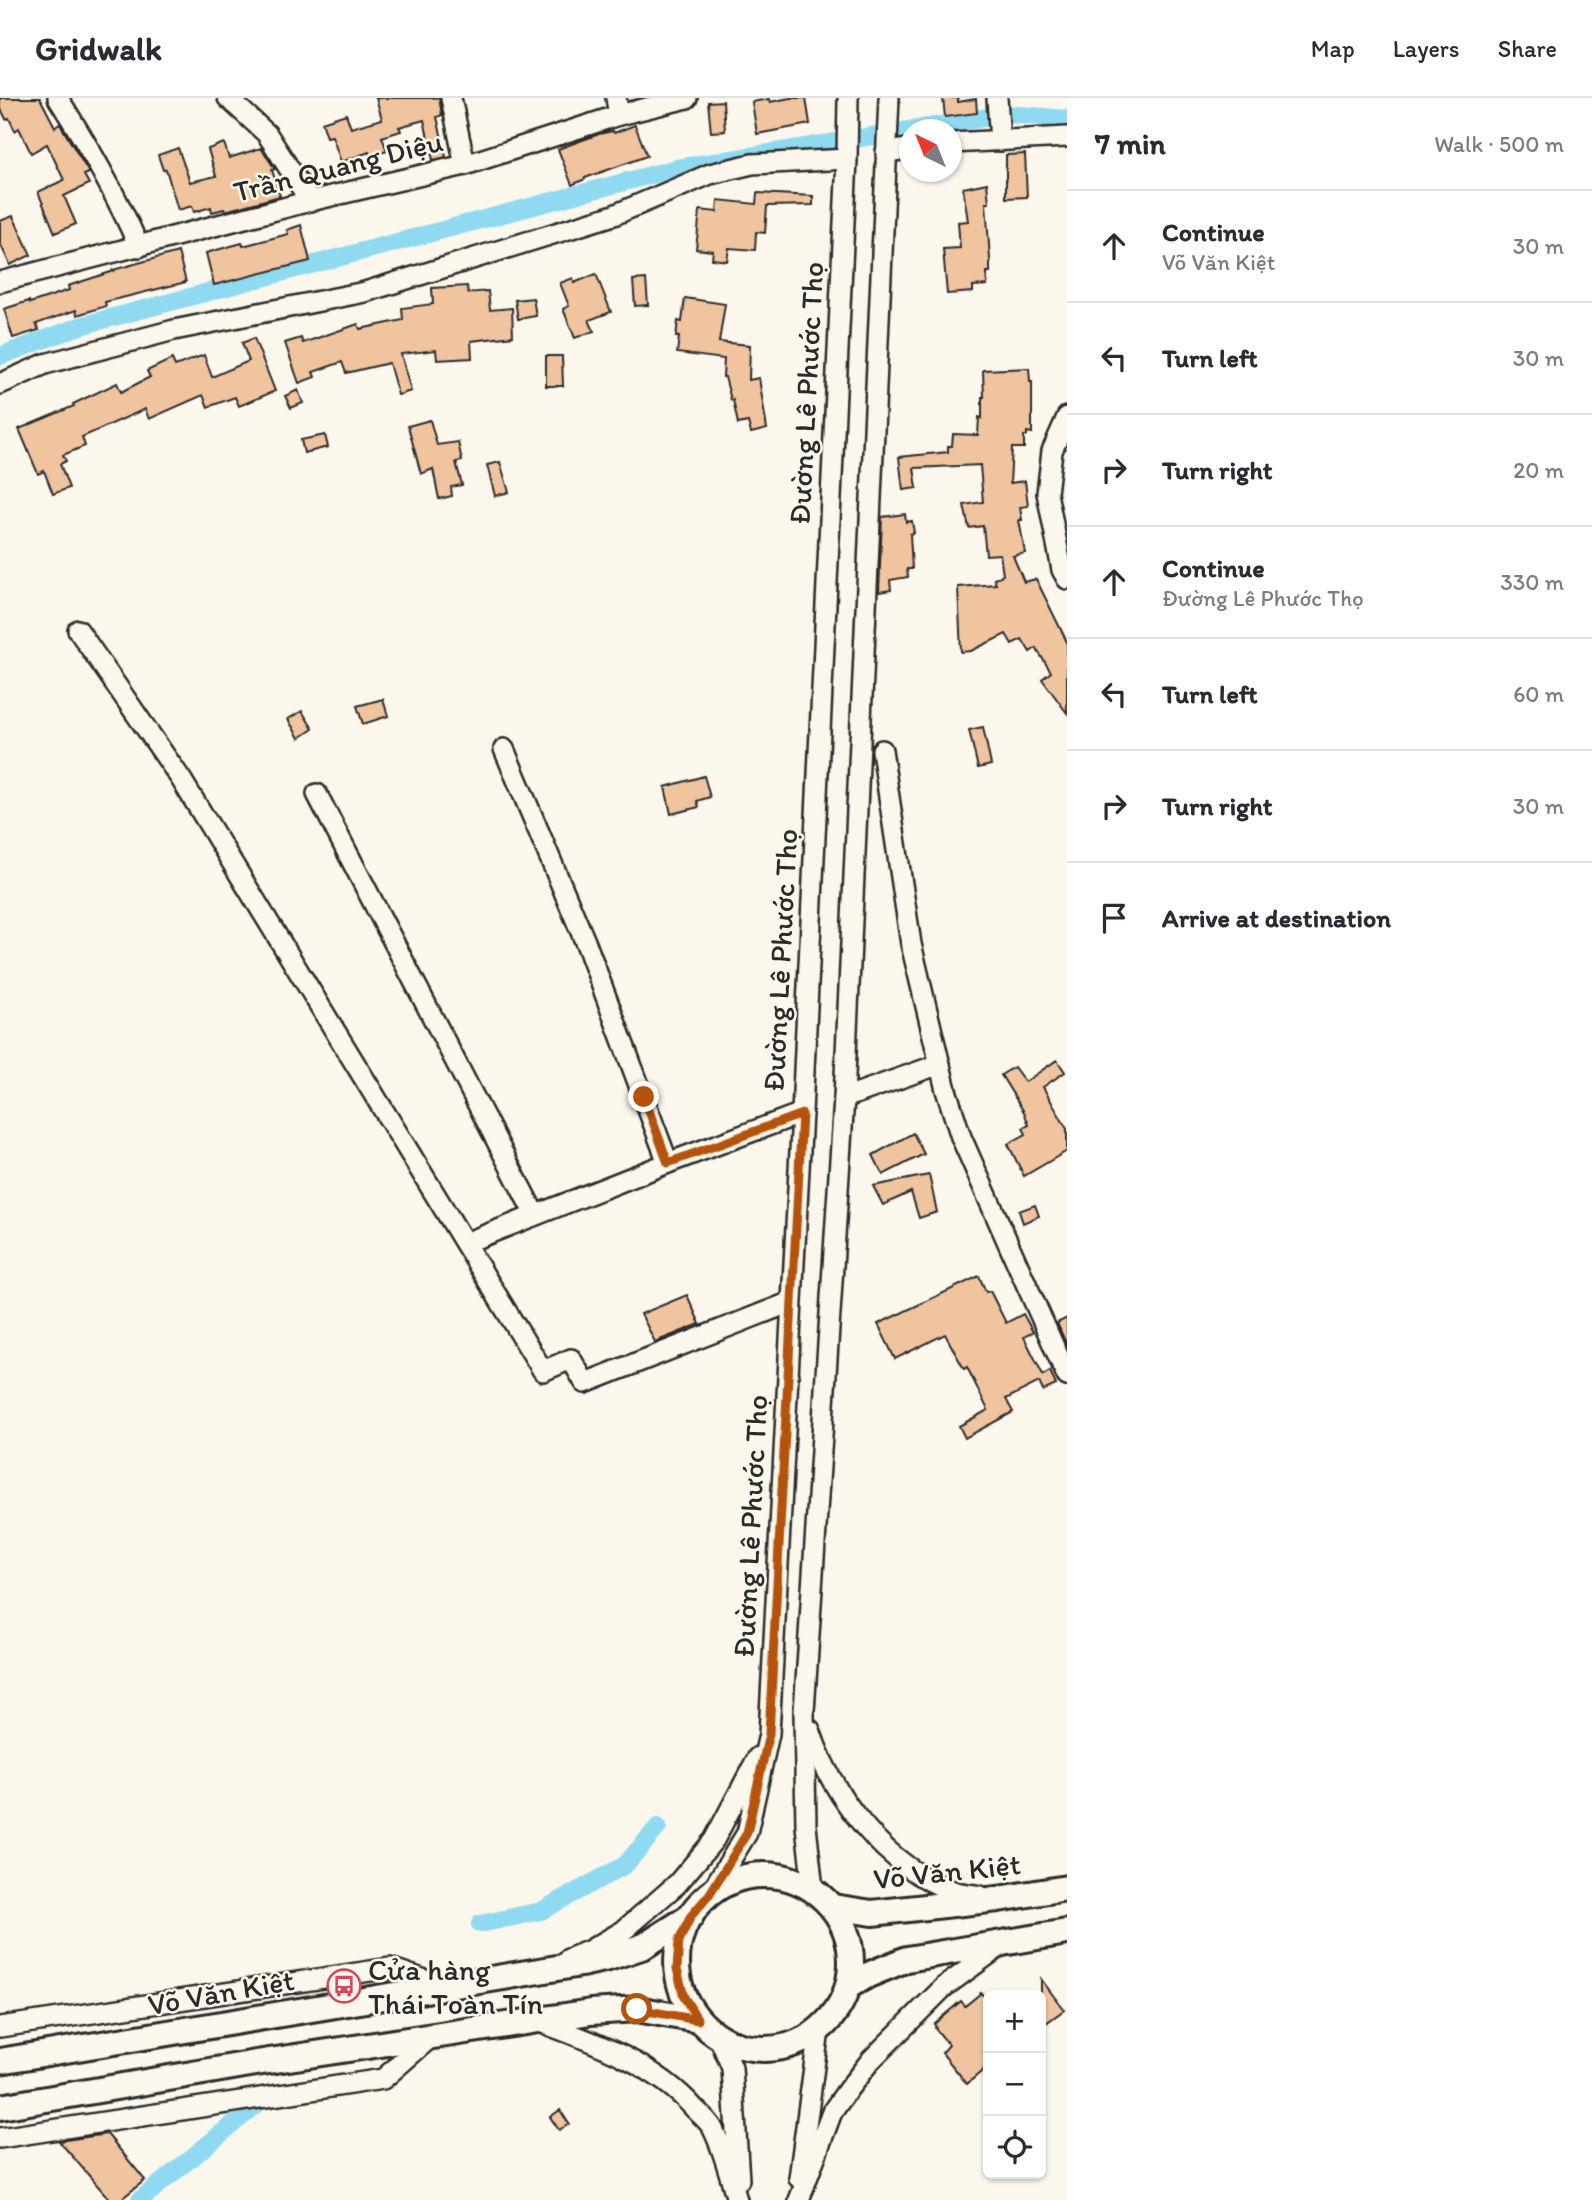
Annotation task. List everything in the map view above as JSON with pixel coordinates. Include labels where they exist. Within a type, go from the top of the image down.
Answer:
[{"type":"main road","points":[[760,1875],[787,1878],[813,1889],[833,1907],[846,1931],[852,1958],[848,1986],[837,2010],[819,2030],[796,2044],[770,2049],[744,2047],[719,2037],[698,2020],[684,1997],[677,1969],[679,1941],[691,1916],[709,1895],[733,1881],[760,1875]]},
{"type":"main road","name":"Võ Văn Kiệt","points":[[833,1907],[872,1913],[998,1899],[1067,1888]]},
{"type":"main road","name":"Võ Văn Kiệt","points":[[0,2061],[608,1958],[644,1946],[691,1916]]},
{"type":"main road","points":[[848,1986],[907,1959],[1067,1932]]},
{"type":"main road","points":[[0,2107],[256,2063],[591,2012],[637,2009],[698,2020]]},
{"type":"street","points":[[58,98],[106,177],[139,247]]},
{"type":"street","points":[[228,98],[267,134],[310,201]]},
{"type":"street","points":[[451,98],[465,165]]},
{"type":"street","name":"Trần Quang Diệu","points":[[0,282],[310,201],[465,165],[618,107],[687,98]]},
{"type":"street","name":"Đường Lê Phước Thọ","points":[[709,1895],[747,1833],[769,1734],[802,1114],[848,98]]},
{"type":"street","points":[[813,1889],[806,1826],[804,1712],[844,1098],[888,98]]},
{"type":"street","points":[[997,98],[1000,141]]},
{"type":"street","points":[[962,143],[1067,137]]},
{"type":"street","points":[[886,150],[899,149]]},
{"type":"street","points":[[0,384],[45,364],[174,330],[365,292],[614,215],[710,174],[752,164],[847,155]]},
{"type":"street","points":[[1067,418],[1052,451],[1047,493],[1062,570],[1067,579]]},
{"type":"street","points":[[78,630],[181,779],[543,1371],[571,1359],[585,1383],[791,1302]]},
{"type":"street","points":[[504,749],[587,946],[668,1163]]},
{"type":"street","points":[[882,750],[911,944],[961,1137],[1067,1376]]},
{"type":"street","points":[[317,794],[535,1215]]},
{"type":"street","points":[[844,1098],[940,1064]]},
{"type":"street","points":[[465,1243],[668,1163],[802,1114]]},
{"type":"street","points":[[804,1712],[818,1753],[864,1827],[881,1844],[926,1879],[956,1892],[998,1899]]},
{"type":"street","points":[[542,1970],[590,1950],[623,1931],[677,1884],[715,1840],[769,1734]]},
{"type":"street","points":[[798,2200],[832,2112],[856,2078],[944,1987],[1005,1942]]},
{"type":"street","points":[[0,2027],[390,1968],[443,1986]]},
{"type":"street","points":[[536,2020],[610,2050],[650,2070],[680,2092],[712,2127],[738,2200]]},
{"type":"street","points":[[798,2200],[819,2030]]},
{"type":"street","points":[[0,2138],[383,2079],[431,2036]]},
{"type":"street","points":[[719,2037],[732,2068],[738,2200]]},
{"type":"building","points":[[0,98],[40,98],[55,127],[60,124],[89,173],[84,175],[89,184],[64,196],[76,224],[55,233],[38,192],[64,180],[47,144],[31,153],[19,128],[15,131],[9,118],[6,119],[0,107]]},
{"type":"building","points":[[376,98],[439,98],[442,115],[437,117],[446,157],[433,160],[424,120],[399,127],[401,131],[382,137],[387,151],[370,156],[369,152],[341,162],[332,136],[327,137],[322,122],[346,114],[351,128],[382,119]]},
{"type":"building","points":[[806,98],[810,124],[757,134],[752,102]]},
{"type":"building","points":[[943,98],[958,98],[958,102],[976,99],[977,113],[945,117]]},
{"type":"building","points":[[723,101],[725,131],[711,132],[708,102]]},
{"type":"building","points":[[635,125],[647,156],[572,185],[558,149],[599,134],[614,133]]},
{"type":"building","points":[[224,143],[229,158],[261,148],[275,169],[272,170],[280,196],[225,211],[212,212],[211,207],[194,212],[192,206],[178,210],[166,169],[163,170],[158,155],[178,148],[190,182],[216,176],[208,149]]},
{"type":"building","points":[[1025,154],[1027,197],[1006,198],[1006,155]]},
{"type":"building","points":[[987,183],[990,272],[987,272],[987,285],[973,286],[973,292],[947,294],[943,249],[960,248],[958,222],[968,221],[963,188]]},
{"type":"building","points":[[757,193],[813,196],[813,205],[767,206],[765,233],[756,232],[755,250],[729,248],[727,261],[712,259],[713,251],[696,249],[700,210],[717,212],[718,200],[756,204]]},
{"type":"building","points":[[13,216],[31,255],[10,265],[0,243],[0,221]]},
{"type":"building","points":[[301,225],[310,261],[214,285],[206,253],[288,234],[287,230]]},
{"type":"building","points":[[178,252],[186,282],[105,302],[106,306],[77,315],[76,310],[36,324],[39,330],[13,338],[4,309],[69,290],[68,286],[113,270]]},
{"type":"building","points":[[596,274],[611,312],[589,320],[594,331],[575,338],[563,309],[569,306],[560,283],[573,278],[574,283]]},
{"type":"building","points":[[646,279],[648,305],[635,306],[633,280]]},
{"type":"building","points":[[467,286],[468,293],[488,291],[490,310],[512,308],[513,336],[471,341],[472,358],[437,360],[436,350],[401,354],[411,391],[398,395],[389,363],[346,373],[342,362],[313,372],[315,377],[299,383],[285,343],[301,338],[303,343],[358,324],[360,329],[403,320],[402,308],[433,304],[432,288]]},
{"type":"building","points":[[533,298],[536,316],[518,319],[515,300]]},
{"type":"building","points":[[685,298],[725,304],[719,342],[750,345],[749,380],[759,378],[767,429],[751,433],[748,422],[738,424],[733,400],[723,377],[724,359],[677,353],[678,321],[682,322]]},
{"type":"building","points":[[254,338],[275,391],[239,406],[235,397],[208,407],[203,395],[149,419],[145,409],[82,437],[85,446],[63,455],[66,461],[60,464],[69,488],[53,494],[44,471],[38,474],[19,429],[74,406],[73,404],[117,383],[121,392],[150,377],[147,371],[172,359],[175,366],[204,355],[212,377],[249,361],[242,343]]},
{"type":"building","points":[[546,356],[562,356],[563,386],[546,386]]},
{"type":"building","points":[[1029,368],[1032,382],[1032,433],[1027,432],[1027,436],[1024,436],[1024,448],[1012,448],[1010,483],[1025,481],[1028,506],[1020,507],[1022,520],[1019,520],[1025,553],[1013,556],[1024,582],[1036,579],[1067,642],[1067,713],[1042,679],[1051,672],[1036,648],[1030,652],[1022,639],[1012,644],[1006,634],[971,651],[961,652],[958,587],[996,584],[994,579],[1003,575],[1000,554],[986,555],[983,526],[969,528],[964,505],[983,502],[980,465],[914,468],[917,488],[903,490],[899,457],[948,452],[948,446],[952,446],[953,434],[978,435],[984,397],[983,370]]},
{"type":"building","points":[[298,390],[303,403],[291,408],[285,396]]},
{"type":"building","points":[[430,420],[437,445],[458,442],[462,461],[456,462],[462,485],[451,487],[452,496],[439,499],[433,469],[421,474],[408,426]]},
{"type":"building","points":[[325,435],[328,447],[304,453],[301,440]]},
{"type":"building","points":[[500,462],[509,492],[495,496],[487,465]]},
{"type":"building","points":[[905,514],[906,522],[912,521],[914,533],[910,534],[912,569],[907,569],[908,577],[890,580],[891,590],[879,592],[882,517]]},
{"type":"building","points":[[383,699],[388,716],[363,724],[357,706]]},
{"type":"building","points":[[302,711],[313,729],[299,738],[288,719]]},
{"type":"building","points":[[983,727],[991,765],[978,768],[969,730]]},
{"type":"building","points":[[704,776],[710,797],[697,801],[699,807],[671,814],[665,787]]},
{"type":"building","points":[[1057,1060],[1065,1072],[1043,1087],[1067,1129],[1067,1151],[1024,1176],[1008,1144],[1026,1134],[1023,1128],[1029,1125],[1001,1075],[1014,1067],[1025,1082]]},
{"type":"building","points":[[913,1133],[924,1154],[883,1175],[873,1155]]},
{"type":"building","points":[[929,1175],[937,1212],[919,1218],[911,1192],[883,1205],[873,1186]]},
{"type":"building","points":[[1035,1205],[1039,1216],[1023,1223],[1019,1211]]},
{"type":"building","points":[[979,1276],[1006,1323],[1023,1314],[1033,1332],[1024,1337],[1043,1375],[1050,1371],[1056,1385],[1043,1391],[1039,1382],[1006,1399],[1013,1412],[965,1438],[959,1426],[988,1410],[967,1367],[964,1369],[945,1334],[895,1359],[878,1324]]},
{"type":"building","points":[[687,1295],[700,1324],[655,1342],[641,1314]]},
{"type":"building","points":[[1067,1318],[1067,1346],[1057,1323]]},
{"type":"building","points":[[1041,1979],[1064,2010],[1046,2023],[1046,1990],[1041,1990]]},
{"type":"building","points":[[981,1993],[983,1995],[983,2070],[967,2084],[942,2053],[949,2045],[934,2024],[961,2001],[965,2006]]},
{"type":"building","points":[[560,2110],[569,2124],[559,2130],[550,2117]]},
{"type":"building","points":[[107,2134],[145,2180],[120,2200],[110,2200],[59,2141]]},
{"type":"waterway","points":[[962,122],[1007,114],[1067,119]]},
{"type":"waterway","points":[[0,356],[80,326],[677,168],[899,132]]},
{"type":"waterway","points":[[480,1924],[541,1911],[625,1865],[658,1827]]},
{"type":"waterway","points":[[140,2200],[256,2105]]},
{"type":"place","name":"Cửa hàng Thái Toàn Tín","points":[[344,1986]]},
{"type":"route","points":[[637,2009],[698,2020],[684,1997],[677,1969],[679,1941],[691,1916],[709,1895],[747,1833],[769,1734],[802,1114],[668,1163],[644,1097]]}]
